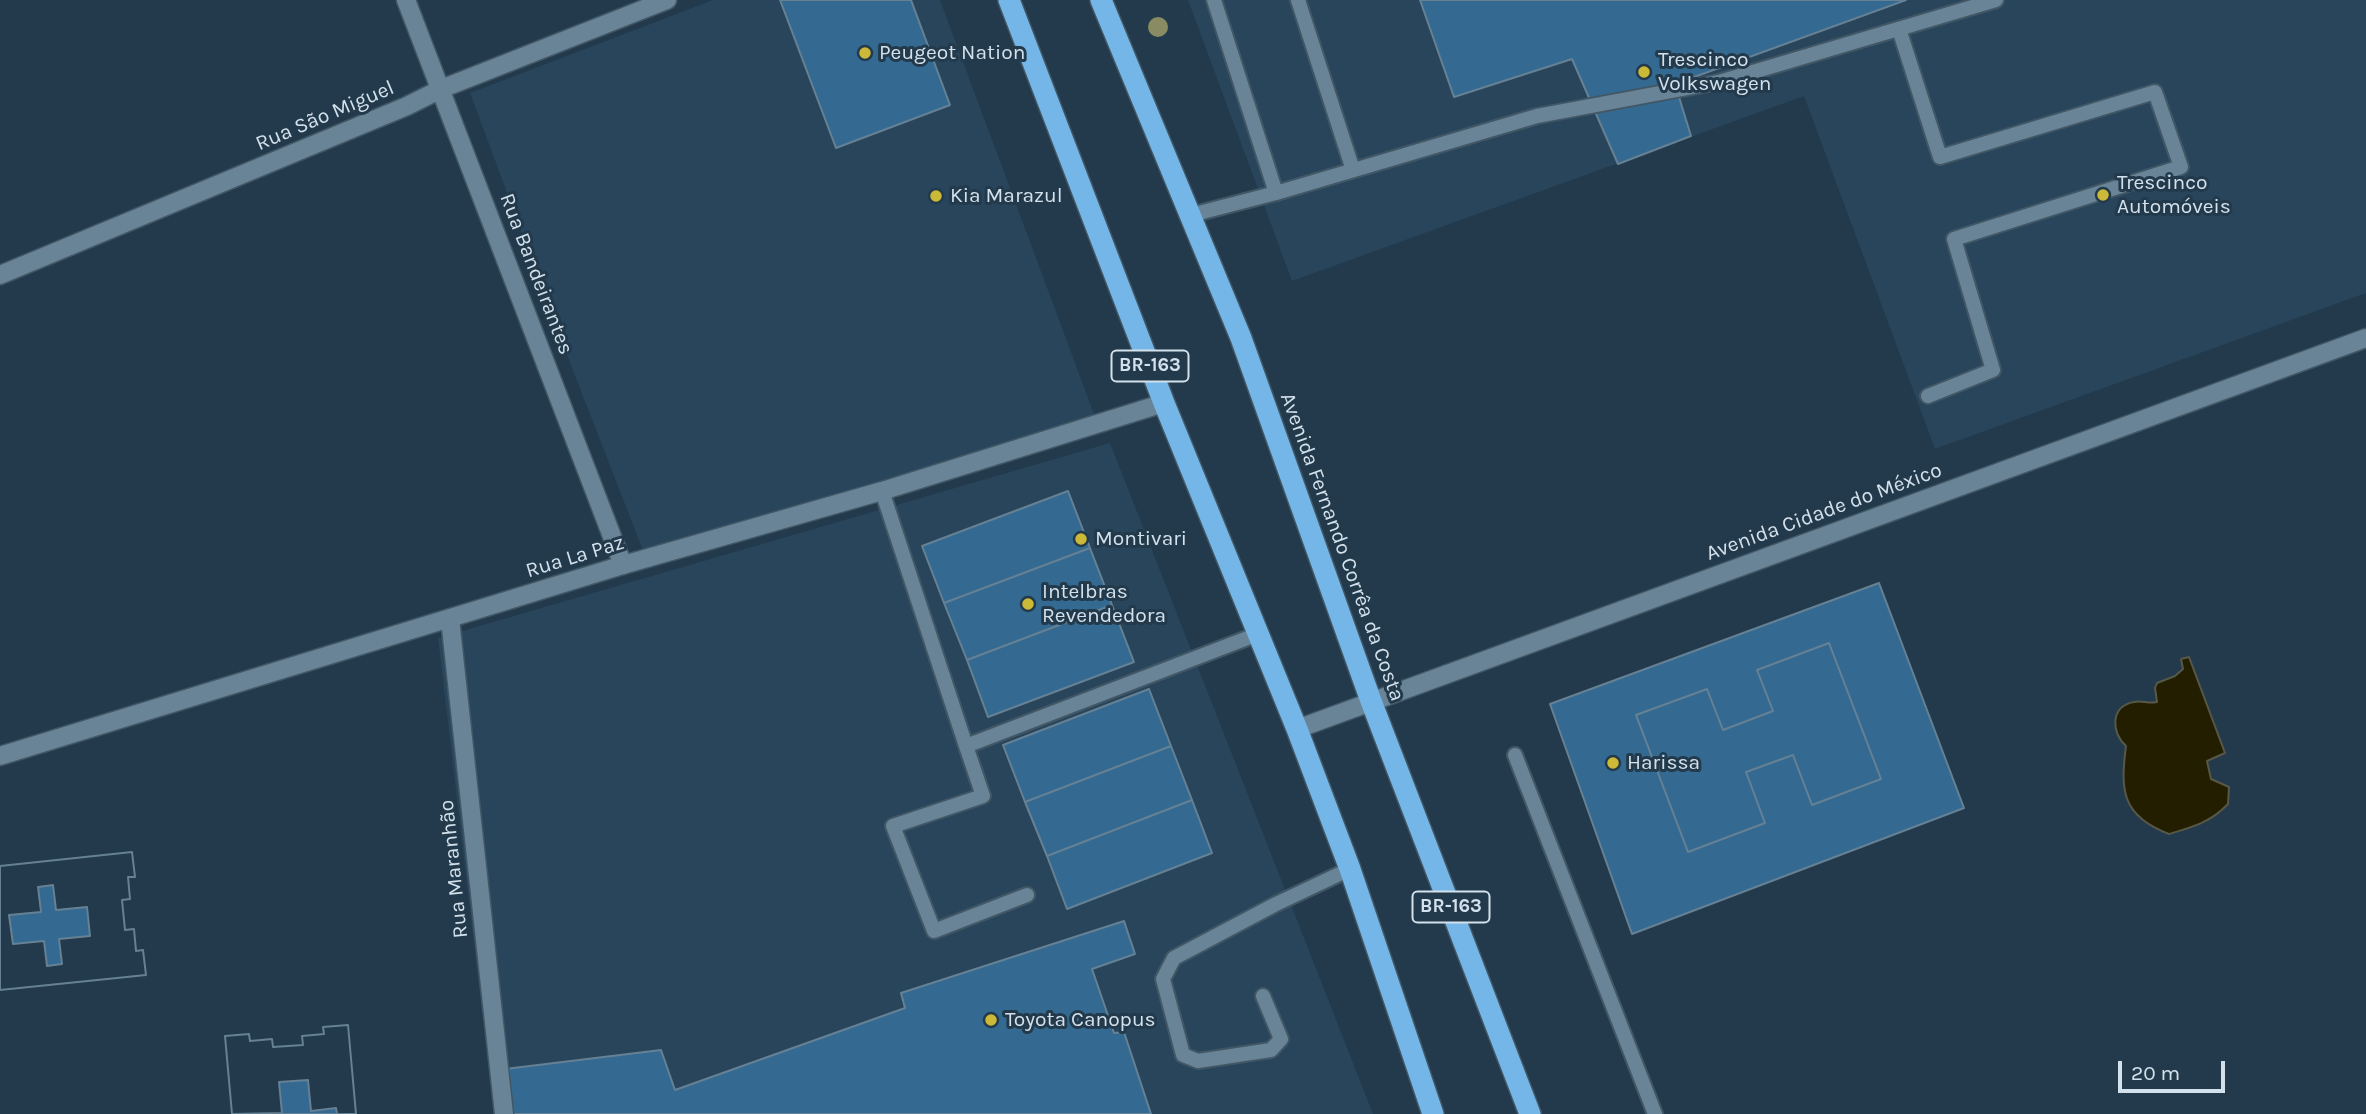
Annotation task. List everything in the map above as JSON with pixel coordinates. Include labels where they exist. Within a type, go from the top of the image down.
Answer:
[{"type":"highway","name":"BR-163","points":[[1009,0],[1164,403],[1297,729],[1350,869],[1433,1114]]},
{"type":"highway","name":"Avenida Fernando Corrêa da Costa","points":[[1101,0],[1241,338],[1371,701],[1530,1114]]},
{"type":"street","name":"Rua Bandeirantes","points":[[406,0],[623,565]]},
{"type":"street","name":"Rua São Miguel","points":[[0,275],[407,106],[440,89],[667,0]]},
{"type":"street","name":"Avenida Cidade do México","points":[[1297,729],[2366,338]]},
{"type":"street","name":"Rua La Paz","points":[[0,756],[623,565],[882,491],[1164,403]]},
{"type":"street","name":"Rua Maranhão","points":[[450,620],[504,1114]]},
{"type":"lane","points":[[1214,0],[1276,193]]},
{"type":"lane","points":[[1298,0],[1353,170]]},
{"type":"lane","points":[[1191,215],[1276,193],[1537,116],[1719,82],[1996,0]]},
{"type":"lane","points":[[1899,29],[1940,158],[2155,92],[2181,167],[1954,239],[1993,370],[1928,396]]},
{"type":"lane","points":[[882,491],[983,796],[893,826],[934,931],[1027,895]]},
{"type":"lane","points":[[966,746],[1258,634]]},
{"type":"lane","points":[[1515,755],[1655,1114]]},
{"type":"lane","points":[[1263,996],[1281,1039],[1271,1050],[1198,1062],[1184,1055],[1163,979],[1174,958],[1276,904],[1350,869]]},
{"type":"shaded area","points":[[713,0],[940,0],[1097,422],[644,553],[470,93]]},
{"type":"shaded area","name":"Trescinco Automóveis","points":[[1188,0],[2366,0],[2366,293],[1935,449],[1804,96],[1292,281]]},
{"type":"shaded area","points":[[1110,443],[1373,1114],[494,1114],[438,638]]},
{"type":"shaded area","points":[[2189,657],[2225,753],[2207,761],[2211,779],[2229,787],[2228,804],[2208,820],[2169,834],[2142,819],[2128,800],[2124,776],[2126,746],[2121,741],[2115,721],[2117,714],[2126,705],[2157,702],[2157,683],[2175,676],[2183,669],[2181,659]]},
{"type":"building","name":"Peugeot Nation","points":[[780,0],[911,0],[950,105],[836,148]]},
{"type":"building","name":"Trescinco Volkswagen","points":[[1420,0],[1906,0],[1675,84],[1691,136],[1618,164],[1572,59],[1454,97]]},
{"type":"building","points":[[1068,491],[1090,548],[944,603],[922,546]]},
{"type":"building","name":"Intelbras Revendedora","points":[[1090,548],[1112,605],[967,660],[944,603]]},
{"type":"building","name":"Harissa","points":[[1879,583],[1964,808],[1632,934],[1550,704]],"holes":[[[1829,643],[1881,779],[1812,805],[1793,755],[1746,772],[1765,823],[1688,852],[1636,715],[1707,689],[1723,730],[1773,711],[1757,670]]]},
{"type":"building","points":[[1112,605],[1134,662],[988,717],[967,660]]},
{"type":"building","points":[[1829,643],[1881,779],[1812,805],[1793,755],[1746,772],[1765,823],[1688,852],[1636,715],[1707,689],[1723,730],[1773,711],[1757,670]]},
{"type":"building","points":[[1149,689],[1171,746],[1025,802],[1003,745]]},
{"type":"building","points":[[1171,746],[1192,800],[1047,856],[1025,802]]},
{"type":"building","points":[[1192,800],[1212,853],[1067,909],[1047,856]]},
{"type":"building","points":[[132,852],[135,877],[128,877],[130,899],[122,900],[125,930],[134,929],[136,951],[143,950],[146,975],[0,990],[0,866]],"holes":[[[53,885],[56,910],[87,907],[90,936],[59,939],[62,964],[47,966],[44,941],[13,944],[9,915],[41,912],[38,887]]]},
{"type":"building","points":[[132,852],[135,877],[128,877],[130,899],[122,900],[125,930],[134,929],[136,951],[143,950],[146,975],[0,990],[0,866]]},
{"type":"building","name":"Toyota Canopus","points":[[1124,921],[1135,954],[1092,969],[1114,1033],[1124,1032],[1151,1114],[510,1114],[505,1069],[661,1050],[675,1090],[905,1008],[901,993]]},
{"type":"building","points":[[348,1025],[356,1114],[337,1114],[336,1108],[311,1111],[308,1080],[279,1082],[282,1113],[232,1114],[225,1036],[249,1034],[250,1041],[272,1039],[273,1047],[303,1045],[302,1036],[324,1034],[323,1027]]},
{"type":"building","points":[[348,1025],[356,1114],[232,1114],[225,1036],[249,1034],[250,1041],[272,1039],[273,1047],[303,1045],[302,1036],[324,1034],[323,1027]]},
{"type":"place","name":"Peugeot Nation","points":[[865,53]]},
{"type":"place","name":"Trescinco Volkswagen","points":[[1644,72]]},
{"type":"place","name":"Trescinco Automóveis","points":[[2103,195]]},
{"type":"place","name":"Kia Marazul","points":[[936,196]]},
{"type":"place","name":"Montivari","points":[[1081,539]]},
{"type":"place","name":"Intelbras Revendedora","points":[[1028,604]]},
{"type":"place","name":"Harissa","points":[[1613,763]]},
{"type":"place","name":"Toyota Canopus","points":[[991,1020]]}]
